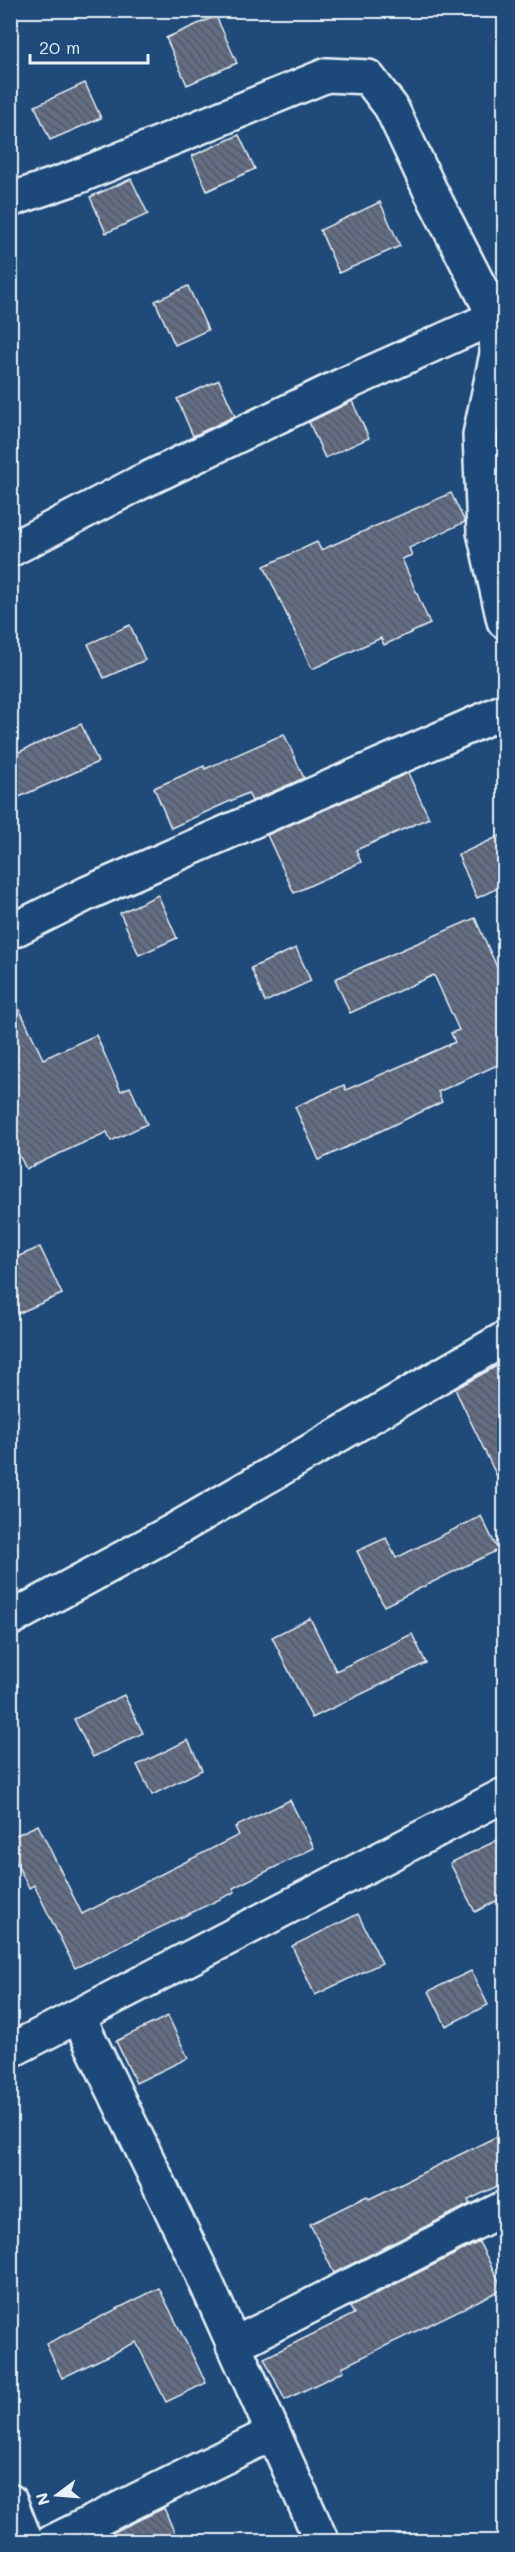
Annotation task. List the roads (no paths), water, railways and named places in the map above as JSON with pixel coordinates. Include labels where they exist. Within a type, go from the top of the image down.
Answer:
[{"type":"street","points":[[10,200],[77,177],[327,75],[368,77],[391,107],[430,190],[500,315],[497,354],[480,435],[484,532],[504,621]]},
{"type":"street","points":[[10,550],[137,484],[332,390],[500,315]]},
{"type":"street","points":[[10,932],[88,893],[504,711]]},
{"type":"street","points":[[10,1619],[172,1531],[504,1339]]},
{"type":"street","points":[[10,2051],[504,1795]]},
{"type":"street","points":[[78,2016],[200,2269],[322,2541]]},
{"type":"street","points":[[233,2345],[504,2208]]},
{"type":"street","points":[[52,2541],[273,2433]]},
{"type":"street","points":[[10,2501],[26,2541]]}]
